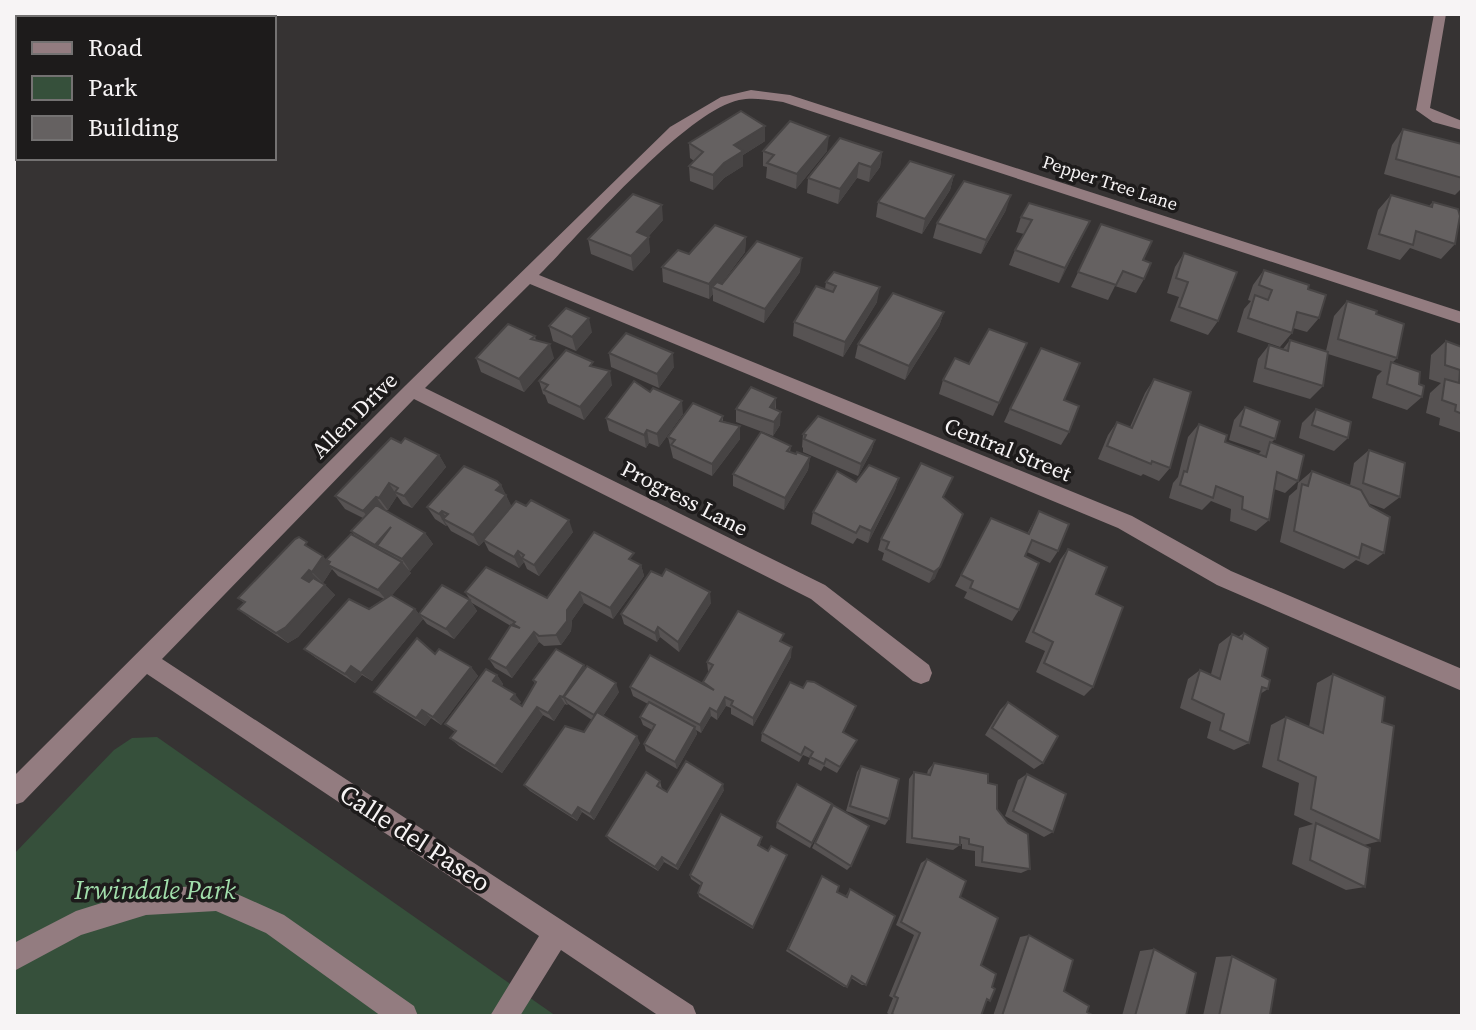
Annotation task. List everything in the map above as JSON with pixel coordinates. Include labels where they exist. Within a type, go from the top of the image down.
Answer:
[{"type":"street","points":[[1440,14],[1424,107],[1430,116],[1462,126]]},
{"type":"street","name":"Allen Drive","points":[[14,793],[412,390],[675,130],[727,98],[744,93]]},
{"type":"street","name":"Pepper Tree Lane","points":[[744,93],[785,98],[1462,318]]},
{"type":"street","name":"Central Street","points":[[529,277],[1125,522],[1224,578],[1462,680]]},
{"type":"street","name":"Progress Lane","points":[[412,390],[818,592],[921,673]]},
{"type":"street","name":"Calle del Paseo","points":[[146,661],[683,1016]]},
{"type":"street","points":[[14,958],[76,924],[146,902],[217,898],[275,924],[404,1016]]},
{"type":"street","points":[[504,1016],[557,932]]},
{"type":"green space","name":"Irwindale Park","points":[[157,737],[556,1016],[14,1016],[14,854],[114,750],[132,738]]},
{"type":"building","points":[[741,111],[765,126],[734,145],[743,151],[724,163],[713,175],[689,166],[703,152],[689,143]]},
{"type":"building","points":[[790,121],[829,136],[797,174],[767,163],[774,155],[763,151]]},
{"type":"building","points":[[1403,129],[1462,144],[1462,178],[1396,159]]},
{"type":"building","points":[[840,138],[882,152],[871,167],[859,163],[840,189],[808,178]]},
{"type":"building","points":[[910,161],[954,175],[925,219],[878,202]]},
{"type":"building","points":[[964,181],[1011,195],[986,240],[937,223]]},
{"type":"building","points":[[633,194],[662,205],[637,232],[649,237],[631,256],[588,239]]},
{"type":"building","points":[[1391,195],[1432,207],[1433,202],[1458,209],[1460,216],[1455,244],[1416,231],[1413,245],[1379,234]]},
{"type":"building","points":[[1029,203],[1090,221],[1065,268],[1015,250],[1032,220],[1021,217]]},
{"type":"building","points":[[1101,224],[1152,241],[1143,260],[1151,263],[1144,279],[1123,271],[1116,285],[1078,272]]},
{"type":"building","points":[[715,225],[746,237],[709,284],[662,267],[678,250],[689,254]]},
{"type":"building","points":[[757,241],[802,258],[765,309],[712,287],[717,282],[722,284]]},
{"type":"building","points":[[1184,253],[1237,272],[1218,321],[1179,307],[1188,282],[1176,278]]},
{"type":"building","points":[[1264,270],[1309,285],[1308,289],[1326,295],[1319,318],[1297,312],[1292,333],[1248,318],[1255,295],[1268,300],[1272,290],[1259,285]]},
{"type":"building","points":[[834,272],[880,287],[845,342],[794,322],[816,286],[833,292],[836,286],[826,282]]},
{"type":"building","points":[[893,293],[944,312],[909,366],[858,344]]},
{"type":"building","points":[[1347,301],[1404,324],[1397,358],[1338,339]]},
{"type":"building","points":[[566,308],[589,318],[572,337],[549,326]]},
{"type":"building","points":[[508,324],[535,336],[531,339],[550,344],[519,379],[476,358]]},
{"type":"building","points":[[989,329],[1027,343],[999,403],[943,380],[955,358],[969,364]]},
{"type":"building","points":[[626,333],[673,353],[657,374],[609,353]]},
{"type":"building","points":[[1290,340],[1328,352],[1323,386],[1265,368],[1269,345],[1288,351]]},
{"type":"building","points":[[1446,341],[1462,347],[1462,414],[1455,411],[1456,405],[1442,400],[1445,379],[1459,383],[1460,370],[1445,365]]},
{"type":"building","points":[[1041,348],[1080,363],[1064,400],[1079,406],[1069,432],[1010,409]]},
{"type":"building","points":[[566,350],[593,362],[590,366],[610,371],[580,407],[544,390],[548,385],[539,381]]},
{"type":"building","points":[[1391,362],[1420,372],[1419,384],[1424,386],[1422,397],[1387,384]]},
{"type":"building","points":[[1154,379],[1191,392],[1170,468],[1152,461],[1151,464],[1107,446],[1117,422],[1132,428]]},
{"type":"building","points":[[634,381],[650,392],[653,388],[682,401],[657,434],[647,430],[644,435],[606,418]]},
{"type":"building","points":[[751,387],[776,398],[770,407],[781,412],[774,422],[736,409]]},
{"type":"building","points":[[693,403],[723,416],[720,421],[740,426],[712,464],[671,445],[675,440],[668,437]]},
{"type":"building","points":[[1245,407],[1280,421],[1275,439],[1240,426]]},
{"type":"building","points":[[1316,409],[1351,422],[1348,438],[1312,425]]},
{"type":"building","points":[[818,416],[875,440],[861,464],[804,439],[806,435],[803,434]]},
{"type":"building","points":[[1199,424],[1227,435],[1225,442],[1266,457],[1270,442],[1304,455],[1298,481],[1277,472],[1269,520],[1242,509],[1243,497],[1216,486],[1213,498],[1180,485],[1184,471],[1187,472]]},
{"type":"building","points":[[761,432],[791,446],[787,451],[810,457],[785,498],[733,474]]},
{"type":"building","points":[[391,438],[401,443],[405,438],[439,455],[404,496],[395,492],[398,488],[389,483],[379,498],[376,497],[363,511],[335,496]]},
{"type":"building","points":[[1369,450],[1405,463],[1400,497],[1363,483]]},
{"type":"building","points":[[921,463],[953,477],[943,497],[963,514],[940,567],[934,572],[886,549],[889,542],[881,539]]},
{"type":"building","points":[[869,465],[899,478],[871,531],[860,526],[856,533],[813,512],[837,471],[856,482]]},
{"type":"building","points":[[464,466],[497,481],[501,485],[496,490],[506,495],[473,535],[443,519],[448,514],[442,511],[439,514],[427,507]]},
{"type":"building","points":[[1312,471],[1361,490],[1370,506],[1390,517],[1384,553],[1362,544],[1359,558],[1294,531],[1302,484],[1308,486]]},
{"type":"building","points":[[531,500],[569,520],[534,565],[522,558],[524,555],[518,551],[514,557],[483,540],[516,501],[526,506]]},
{"type":"building","points":[[376,505],[425,533],[402,559],[377,546],[391,527],[375,545],[351,531]]},
{"type":"building","points":[[1039,511],[1069,524],[1058,551],[1032,540],[1025,556],[1039,563],[1019,610],[970,588],[973,581],[961,575],[991,518],[1029,534]]},
{"type":"building","points":[[594,532],[634,553],[629,559],[641,565],[610,608],[580,592],[567,610],[567,621],[556,635],[539,636],[534,632],[506,668],[489,659],[511,625],[520,628],[465,592],[486,567],[547,598]]},
{"type":"building","points":[[351,534],[402,562],[378,590],[328,565],[330,562],[326,560]]},
{"type":"building","points":[[299,537],[307,542],[305,545],[323,556],[312,572],[309,570],[302,578],[309,582],[313,578],[325,585],[286,627],[276,633],[238,609],[245,602],[238,598]]},
{"type":"building","points":[[1068,549],[1107,567],[1096,594],[1123,607],[1093,687],[1044,663],[1053,642],[1033,632]]},
{"type":"building","points":[[666,569],[710,592],[678,642],[658,627],[655,633],[621,614],[651,571],[662,576]]},
{"type":"building","points":[[442,585],[470,600],[446,629],[419,614]]},
{"type":"building","points":[[391,595],[415,609],[361,673],[351,666],[345,674],[304,649],[349,599],[369,609]]},
{"type":"building","points":[[738,611],[784,634],[780,641],[792,647],[753,718],[731,705],[733,701],[725,697],[717,712],[710,708],[700,725],[630,687],[650,655],[714,690],[703,682],[713,665],[707,662]]},
{"type":"building","points":[[1244,633],[1268,648],[1262,676],[1270,680],[1268,689],[1262,687],[1249,743],[1220,730],[1224,714],[1192,699],[1200,670],[1220,679],[1232,634],[1242,639]]},
{"type":"building","points":[[417,638],[435,654],[439,649],[471,667],[433,717],[422,710],[416,718],[374,692]]},
{"type":"building","points":[[556,649],[584,665],[548,713],[537,707],[495,766],[450,738],[456,731],[445,724],[486,669],[497,675],[493,681],[515,694],[511,699],[522,706],[536,682],[533,680]]},
{"type":"building","points":[[587,666],[616,683],[594,715],[564,697]]},
{"type":"building","points":[[1333,674],[1385,697],[1382,722],[1394,726],[1380,841],[1311,809],[1316,777],[1278,760],[1286,717],[1323,733]]},
{"type":"building","points":[[807,681],[856,706],[843,732],[857,740],[840,767],[826,759],[824,764],[810,757],[813,752],[805,747],[801,755],[762,733],[790,682],[803,688]]},
{"type":"building","points":[[649,702],[695,727],[675,762],[644,744],[655,725],[640,717]]},
{"type":"building","points":[[1008,702],[1058,736],[1043,763],[992,728]]},
{"type":"building","points":[[597,712],[637,736],[590,814],[578,807],[572,816],[524,785],[565,726],[584,732]]},
{"type":"building","points":[[686,761],[723,784],[676,866],[662,857],[655,867],[606,836],[646,772],[660,781],[657,786],[667,792]]},
{"type":"building","points":[[934,763],[988,774],[988,783],[997,785],[997,809],[1008,823],[1028,834],[1030,869],[982,862],[983,847],[969,844],[969,839],[960,837],[960,845],[912,838],[914,772],[930,775]]},
{"type":"building","points":[[861,766],[899,779],[889,819],[850,806]]},
{"type":"building","points":[[1027,774],[1066,794],[1053,832],[1013,811]]},
{"type":"building","points":[[797,784],[832,804],[812,843],[777,822]]},
{"type":"building","points":[[833,805],[869,826],[851,866],[815,843]]},
{"type":"building","points":[[721,814],[762,837],[758,845],[768,851],[771,846],[787,855],[753,927],[698,893],[702,883],[690,875]]},
{"type":"building","points":[[1316,823],[1370,848],[1365,887],[1310,860]]},
{"type":"building","points":[[927,859],[966,881],[960,897],[998,918],[981,965],[996,974],[992,987],[995,989],[990,1001],[987,999],[981,1016],[892,1014],[898,998],[894,996],[920,933],[901,922]]},
{"type":"building","points":[[822,876],[839,886],[837,892],[847,897],[850,889],[895,916],[866,985],[852,976],[847,987],[788,949]]},
{"type":"building","points":[[1029,935],[1073,960],[1064,991],[1089,1006],[1087,1012],[1094,1016],[1002,1016]]},
{"type":"building","points":[[1154,949],[1196,973],[1186,1016],[1135,1016]]},
{"type":"building","points":[[1232,956],[1276,979],[1272,1016],[1219,1016]]}]
